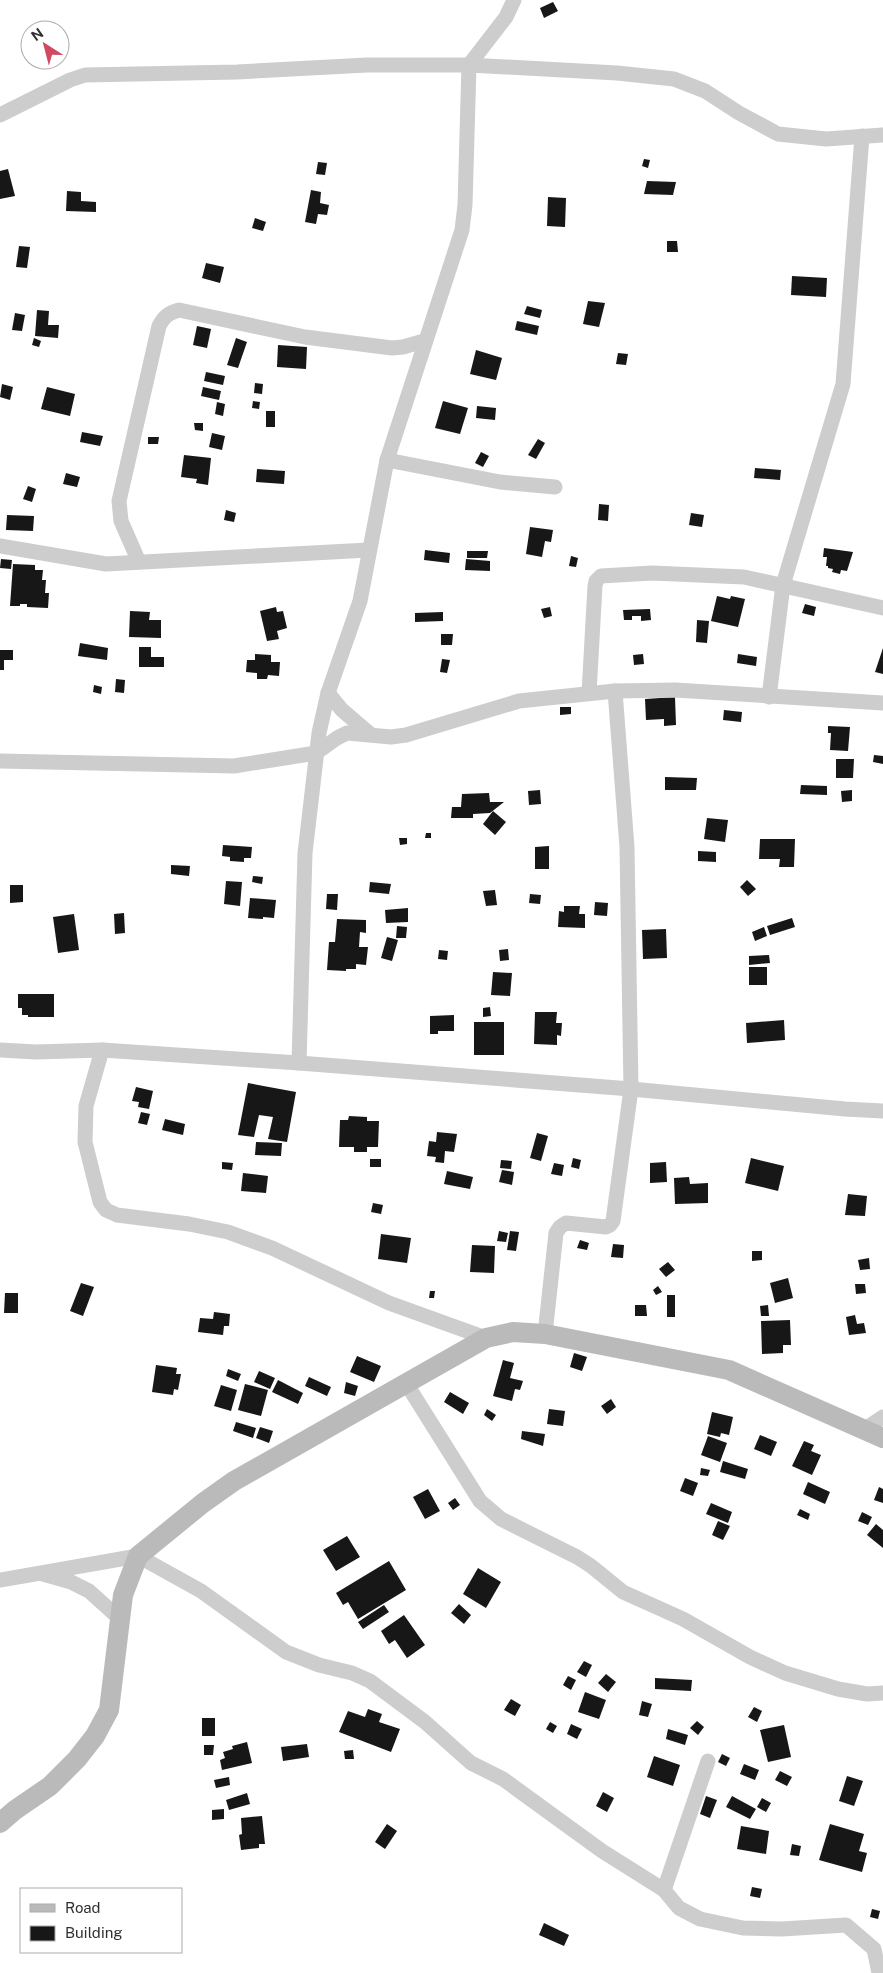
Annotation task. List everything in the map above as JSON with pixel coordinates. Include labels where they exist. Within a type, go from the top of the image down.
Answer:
[{"type":"street","points":[[299,1063],[305,853],[316,753],[328,693],[360,601],[387,460],[424,341],[462,230],[465,205],[469,65],[506,16],[514,0]]},
{"type":"street","points":[[0,115],[62,84],[85,75],[209,73],[367,66],[469,65],[617,73],[674,79],[705,91],[778,134],[826,139],[883,135]]},
{"type":"street","points":[[769,696],[783,585],[843,384],[862,136]]},
{"type":"street","points":[[139,562],[121,521],[119,501],[158,326],[163,317],[170,312],[180,310],[304,337],[392,348],[424,341]]},
{"type":"street","points":[[387,460],[500,482],[555,487]]},
{"type":"street","points":[[0,546],[106,564],[369,550]]},
{"type":"street","points":[[590,693],[595,586],[596,581],[601,576],[652,573],[734,577],[783,585],[827,597],[883,608]]},
{"type":"street","points":[[0,761],[234,766],[316,753],[347,733],[391,737],[406,735],[519,701],[615,691],[676,690],[883,703]]},
{"type":"street","points":[[545,1334],[556,1233],[560,1227],[566,1224],[606,1227],[610,1226],[613,1222],[631,1089],[626,847],[615,691]]},
{"type":"street","points":[[328,693],[342,710],[370,734]]},
{"type":"street","points":[[0,1050],[36,1052],[102,1050],[299,1063],[631,1089],[844,1109],[883,1110]]},
{"type":"street","points":[[102,1050],[86,1106],[85,1142],[100,1202],[106,1210],[117,1215],[189,1224],[228,1232],[272,1248],[389,1304],[486,1338]]},
{"type":"street","points":[[0,1580],[138,1556],[203,1503],[234,1481],[486,1338],[514,1332],[545,1334],[729,1370],[883,1438]]},
{"type":"street","points":[[406,1383],[480,1500],[501,1519],[576,1557],[591,1566],[623,1592],[683,1619],[750,1657],[785,1673],[838,1689],[867,1694],[883,1693]]},
{"type":"street","points":[[865,1429],[883,1417]]},
{"type":"street","points":[[0,1823],[15,1810],[50,1786],[77,1759],[95,1736],[109,1710],[123,1595],[138,1556]]},
{"type":"street","points":[[138,1556],[201,1591],[286,1652],[319,1665],[352,1673],[370,1681],[425,1722],[472,1763],[503,1779],[602,1851],[664,1890],[679,1908],[700,1919],[743,1928],[782,1929],[846,1925],[874,1949],[879,1973]]},
{"type":"street","points":[[39,1573],[71,1582],[89,1591],[120,1619]]},
{"type":"street","points":[[664,1890],[708,1761]]},
{"type":"building","points":[[553,2],[558,11],[544,18],[540,8]]},
{"type":"building","points":[[644,159],[650,160],[648,168],[642,166]]},
{"type":"building","points":[[318,162],[327,163],[325,175],[316,174]]},
{"type":"building","points":[[8,169],[15,196],[0,199],[0,171]]},
{"type":"building","points":[[647,181],[676,182],[673,195],[644,194]]},
{"type":"building","points":[[311,190],[321,192],[320,203],[329,205],[327,215],[318,214],[316,224],[305,222]]},
{"type":"building","points":[[67,191],[81,192],[81,201],[96,202],[96,212],[66,211]]},
{"type":"building","points":[[548,197],[566,198],[565,227],[547,226]]},
{"type":"building","points":[[255,218],[266,222],[263,231],[252,228]]},
{"type":"building","points":[[667,241],[677,241],[678,252],[667,252]]},
{"type":"building","points":[[19,246],[30,247],[27,268],[16,267]]},
{"type":"building","points":[[206,263],[224,267],[220,283],[202,278]]},
{"type":"building","points":[[792,276],[827,278],[826,297],[791,295]]},
{"type":"building","points":[[588,301],[605,303],[599,327],[583,324]]},
{"type":"building","points":[[527,306],[542,310],[540,318],[524,314]]},
{"type":"building","points":[[37,310],[49,311],[48,325],[59,325],[58,338],[35,336]]},
{"type":"building","points":[[15,313],[25,315],[22,331],[12,330]]},
{"type":"building","points":[[517,321],[539,326],[537,335],[515,330]]},
{"type":"building","points":[[197,326],[211,329],[207,348],[193,345]]},
{"type":"building","points":[[34,338],[41,341],[39,347],[32,345]]},
{"type":"building","points":[[236,338],[247,342],[238,368],[227,365]]},
{"type":"building","points":[[278,345],[307,347],[306,369],[277,367]]},
{"type":"building","points":[[476,350],[502,358],[496,380],[470,374]]},
{"type":"building","points":[[618,353],[628,354],[626,365],[616,364]]},
{"type":"building","points":[[206,372],[225,376],[223,385],[204,381]]},
{"type":"building","points":[[255,383],[263,384],[262,394],[254,393]]},
{"type":"building","points":[[2,384],[13,387],[10,400],[0,397]]},
{"type":"building","points":[[47,387],[75,394],[70,416],[41,409]]},
{"type":"building","points":[[203,387],[221,391],[219,400],[201,396]]},
{"type":"building","points":[[253,401],[260,402],[259,409],[252,408]]},
{"type":"building","points":[[443,401],[468,408],[460,434],[435,428]]},
{"type":"building","points":[[217,402],[225,404],[223,416],[215,414]]},
{"type":"building","points":[[477,406],[496,408],[495,420],[476,418]]},
{"type":"building","points":[[266,411],[275,411],[275,427],[266,427]]},
{"type":"building","points":[[194,423],[203,423],[203,431],[195,430]]},
{"type":"building","points":[[82,432],[103,436],[100,446],[80,442]]},
{"type":"building","points":[[212,433],[225,436],[222,450],[209,447]]},
{"type":"building","points":[[148,437],[159,437],[158,444],[148,444]]},
{"type":"building","points":[[538,439],[545,443],[536,459],[528,455]]},
{"type":"building","points":[[481,452],[489,456],[483,467],[475,463]]},
{"type":"building","points":[[184,455],[211,458],[208,485],[196,483],[197,479],[181,477]]},
{"type":"building","points":[[755,468],[781,470],[780,480],[754,478]]},
{"type":"building","points":[[257,469],[285,471],[284,484],[256,482]]},
{"type":"building","points":[[66,473],[80,477],[77,487],[63,484]]},
{"type":"building","points":[[28,486],[36,489],[32,502],[23,499]]},
{"type":"building","points":[[599,504],[609,505],[608,521],[598,520]]},
{"type":"building","points":[[226,510],[236,513],[234,522],[224,520]]},
{"type":"building","points":[[691,513],[704,515],[702,527],[689,525]]},
{"type":"building","points":[[7,515],[34,516],[33,531],[6,530]]},
{"type":"building","points":[[530,527],[553,530],[551,542],[545,541],[542,557],[526,554]]},
{"type":"building","points":[[824,548],[853,552],[847,571],[841,570],[840,574],[832,572],[833,569],[826,566],[827,557],[823,557]]},
{"type":"building","points":[[425,550],[450,553],[449,563],[424,560]]},
{"type":"building","points":[[467,551],[488,551],[487,558],[467,558]]},
{"type":"building","points":[[571,556],[578,558],[576,567],[569,566]]},
{"type":"building","points":[[1,559],[12,560],[11,569],[0,568]]},
{"type":"building","points":[[466,559],[490,561],[490,571],[465,570]]},
{"type":"building","points":[[13,564],[35,565],[35,570],[43,570],[42,580],[46,580],[45,593],[49,593],[48,608],[27,607],[27,604],[10,606]]},
{"type":"building","points":[[717,596],[730,599],[731,596],[745,599],[738,627],[711,621]]},
{"type":"building","points":[[805,604],[816,607],[814,616],[802,613]]},
{"type":"building","points":[[276,607],[277,612],[283,611],[287,628],[277,631],[279,639],[267,641],[260,611]]},
{"type":"building","points":[[550,607],[552,616],[544,618],[541,609]]},
{"type":"building","points":[[650,609],[651,620],[641,621],[641,616],[632,616],[632,620],[624,620],[623,610]]},
{"type":"building","points":[[130,611],[150,612],[149,620],[161,620],[161,638],[129,637]]},
{"type":"building","points":[[443,612],[443,621],[415,622],[415,613]]},
{"type":"building","points":[[697,620],[709,621],[707,643],[696,642]]},
{"type":"building","points":[[441,634],[453,634],[452,645],[441,645]]},
{"type":"building","points":[[80,643],[108,648],[107,660],[78,656]]},
{"type":"building","points":[[139,647],[151,647],[151,657],[164,657],[164,667],[139,667]]},
{"type":"building","points":[[883,648],[883,674],[875,672]]},
{"type":"building","points":[[0,650],[13,650],[13,660],[4,660],[4,670],[0,670]]},
{"type":"building","points":[[255,654],[271,655],[271,662],[280,662],[279,676],[268,675],[267,679],[257,679],[257,673],[246,672],[247,660],[255,660]]},
{"type":"building","points":[[643,654],[644,664],[634,665],[633,655]]},
{"type":"building","points":[[738,654],[757,657],[756,666],[737,663]]},
{"type":"building","points":[[442,659],[450,660],[447,673],[440,672]]},
{"type":"building","points":[[116,679],[125,680],[124,693],[115,692]]},
{"type":"building","points":[[94,685],[102,687],[101,694],[93,692]]},
{"type":"building","points":[[675,697],[676,725],[664,726],[664,719],[646,720],[645,699]]},
{"type":"building","points":[[560,707],[571,707],[571,714],[560,715]]},
{"type":"building","points":[[724,710],[742,712],[741,722],[723,720]]},
{"type":"building","points":[[828,726],[850,727],[848,751],[830,750],[831,733],[828,733]]},
{"type":"building","points":[[874,755],[883,756],[883,764],[873,762]]},
{"type":"building","points":[[836,759],[854,759],[853,778],[836,778]]},
{"type":"building","points":[[665,777],[697,778],[696,790],[665,790]]},
{"type":"building","points":[[801,785],[827,786],[827,795],[800,794]]},
{"type":"building","points":[[540,790],[541,804],[529,805],[528,791]]},
{"type":"building","points":[[852,790],[852,801],[842,802],[841,791]]},
{"type":"building","points":[[489,793],[490,802],[504,802],[490,813],[473,814],[473,818],[451,818],[452,807],[461,807],[462,794]]},
{"type":"building","points":[[493,811],[506,822],[495,835],[483,824]]},
{"type":"building","points":[[707,818],[728,820],[725,842],[704,839]]},
{"type":"building","points":[[426,833],[431,833],[431,838],[425,838]]},
{"type":"building","points":[[399,838],[407,838],[407,844],[400,845]]},
{"type":"building","points":[[760,839],[795,839],[794,867],[779,867],[780,859],[759,859]]},
{"type":"building","points":[[223,845],[252,847],[251,858],[244,858],[244,862],[230,861],[230,857],[222,856]]},
{"type":"building","points":[[549,846],[549,869],[535,869],[535,847]]},
{"type":"building","points":[[698,851],[716,852],[716,862],[698,861]]},
{"type":"building","points":[[171,865],[190,866],[189,876],[171,874]]},
{"type":"building","points":[[253,876],[263,877],[262,884],[252,882]]},
{"type":"building","points":[[747,880],[756,889],[748,896],[740,887]]},
{"type":"building","points":[[226,881],[242,882],[240,906],[224,904]]},
{"type":"building","points":[[370,882],[391,884],[389,894],[369,892]]},
{"type":"building","points":[[10,885],[23,885],[23,902],[10,903]]},
{"type":"building","points":[[495,890],[497,905],[486,906],[483,891]]},
{"type":"building","points":[[327,894],[338,894],[337,910],[326,909]]},
{"type":"building","points":[[530,894],[541,895],[540,904],[529,903]]},
{"type":"building","points":[[250,898],[276,900],[274,918],[248,918]]},
{"type":"building","points":[[595,902],[608,903],[607,916],[594,915]]},
{"type":"building","points":[[564,906],[580,906],[579,914],[585,914],[585,928],[558,927],[559,911],[564,912]]},
{"type":"building","points":[[408,908],[408,922],[386,923],[385,910]]},
{"type":"building","points":[[124,913],[125,933],[115,934],[114,914]]},
{"type":"building","points":[[74,914],[79,950],[58,953],[53,917]]},
{"type":"building","points":[[792,918],[795,927],[770,935],[767,926]]},
{"type":"building","points":[[337,919],[366,920],[366,933],[360,932],[359,947],[368,947],[366,965],[356,964],[356,969],[346,969],[346,971],[327,970],[329,942],[335,942]]},
{"type":"building","points":[[397,926],[407,927],[406,938],[396,938]]},
{"type":"building","points":[[764,927],[767,936],[755,941],[752,932]]},
{"type":"building","points":[[666,929],[667,958],[643,959],[642,930]]},
{"type":"building","points":[[387,937],[398,940],[392,961],[381,958]]},
{"type":"building","points":[[508,949],[509,960],[500,961],[499,950]]},
{"type":"building","points":[[439,950],[448,951],[447,960],[438,959]]},
{"type":"building","points":[[769,955],[770,963],[749,965],[749,956]]},
{"type":"building","points":[[749,967],[767,967],[767,985],[749,985]]},
{"type":"building","points":[[493,972],[512,973],[510,996],[491,995]]},
{"type":"building","points":[[18,994],[54,994],[54,1017],[28,1017],[28,1015],[22,1015],[22,1008],[18,1008]]},
{"type":"building","points":[[490,1007],[491,1016],[483,1017],[483,1008]]},
{"type":"building","points":[[535,1012],[557,1012],[556,1023],[562,1023],[561,1036],[557,1035],[557,1045],[534,1044]]},
{"type":"building","points":[[454,1015],[454,1031],[438,1031],[438,1034],[430,1034],[430,1016]]},
{"type":"building","points":[[784,1020],[785,1040],[747,1043],[746,1023]]},
{"type":"building","points":[[474,1022],[504,1022],[504,1055],[474,1055]]},
{"type":"building","points":[[248,1083],[296,1092],[287,1142],[268,1139],[273,1117],[259,1115],[254,1137],[238,1135]]},
{"type":"building","points":[[136,1087],[153,1091],[149,1109],[138,1107],[139,1102],[132,1101]]},
{"type":"building","points":[[141,1112],[150,1114],[147,1125],[138,1123]]},
{"type":"building","points":[[349,1116],[367,1117],[367,1121],[379,1121],[378,1147],[367,1147],[367,1152],[354,1152],[354,1147],[339,1147],[340,1120],[348,1120]]},
{"type":"building","points":[[165,1119],[185,1124],[183,1135],[162,1130]]},
{"type":"building","points":[[437,1132],[457,1134],[454,1152],[445,1151],[444,1163],[435,1162],[436,1157],[427,1156],[429,1141],[436,1142]]},
{"type":"building","points":[[537,1133],[548,1136],[541,1161],[530,1158]]},
{"type":"building","points":[[256,1142],[282,1143],[281,1156],[255,1155]]},
{"type":"building","points":[[573,1158],[581,1160],[579,1169],[571,1167]]},
{"type":"building","points":[[751,1158],[784,1166],[778,1191],[745,1183]]},
{"type":"building","points":[[370,1159],[381,1159],[381,1167],[370,1167]]},
{"type":"building","points":[[501,1160],[512,1161],[511,1169],[500,1168]]},
{"type":"building","points":[[222,1162],[233,1163],[232,1170],[222,1169]]},
{"type":"building","points":[[666,1162],[667,1182],[650,1183],[650,1163]]},
{"type":"building","points":[[554,1163],[564,1165],[562,1176],[551,1174]]},
{"type":"building","points":[[502,1170],[514,1172],[512,1185],[499,1182]]},
{"type":"building","points":[[447,1171],[473,1177],[470,1189],[444,1184]]},
{"type":"building","points":[[243,1173],[268,1176],[266,1193],[241,1191]]},
{"type":"building","points":[[689,1177],[690,1184],[708,1183],[708,1203],[675,1204],[674,1178]]},
{"type":"building","points":[[848,1194],[867,1196],[865,1216],[845,1215]]},
{"type":"building","points":[[373,1203],[383,1205],[381,1214],[371,1212]]},
{"type":"building","points":[[499,1231],[508,1233],[506,1242],[497,1241]]},
{"type":"building","points":[[510,1231],[519,1232],[516,1251],[507,1250]]},
{"type":"building","points":[[381,1234],[411,1238],[407,1263],[378,1259]]},
{"type":"building","points":[[580,1240],[589,1243],[587,1250],[577,1248]]},
{"type":"building","points":[[613,1244],[624,1245],[623,1258],[611,1257]]},
{"type":"building","points":[[472,1245],[495,1246],[494,1273],[470,1272]]},
{"type":"building","points":[[752,1251],[762,1251],[762,1260],[752,1261]]},
{"type":"building","points":[[869,1258],[870,1269],[860,1270],[858,1260]]},
{"type":"building","points":[[668,1262],[675,1270],[666,1277],[659,1269]]},
{"type":"building","points":[[788,1278],[793,1298],[775,1303],[770,1283]]},
{"type":"building","points":[[81,1283],[94,1287],[83,1316],[70,1311]]},
{"type":"building","points":[[855,1284],[865,1284],[866,1293],[856,1294]]},
{"type":"building","points":[[658,1286],[662,1292],[656,1295],[653,1290]]},
{"type":"building","points":[[430,1291],[435,1291],[434,1298],[429,1298]]},
{"type":"building","points":[[5,1293],[18,1293],[18,1313],[4,1313]]},
{"type":"building","points":[[667,1295],[675,1295],[675,1317],[667,1317]]},
{"type":"building","points":[[635,1305],[646,1305],[647,1316],[635,1316]]},
{"type":"building","points":[[768,1305],[769,1316],[761,1316],[760,1306]]},
{"type":"building","points":[[214,1312],[230,1314],[229,1326],[224,1326],[223,1335],[198,1332],[200,1318],[213,1319]]},
{"type":"building","points":[[855,1315],[857,1324],[864,1323],[866,1333],[849,1335],[846,1317]]},
{"type":"building","points":[[790,1320],[791,1345],[783,1345],[783,1353],[762,1354],[761,1321]]},
{"type":"building","points":[[574,1353],[587,1357],[582,1371],[570,1367]]},
{"type":"building","points":[[357,1356],[381,1366],[374,1382],[350,1372]]},
{"type":"building","points":[[503,1360],[514,1363],[510,1378],[523,1381],[520,1390],[515,1389],[512,1401],[493,1396]]},
{"type":"building","points":[[156,1365],[177,1368],[176,1374],[181,1374],[178,1390],[174,1389],[173,1395],[152,1392]]},
{"type":"building","points":[[228,1369],[241,1374],[238,1381],[226,1376]]},
{"type":"building","points":[[259,1371],[275,1378],[270,1389],[254,1382]]},
{"type":"building","points":[[309,1377],[331,1387],[327,1396],[305,1386]]},
{"type":"building","points":[[278,1380],[303,1393],[298,1404],[272,1392]]},
{"type":"building","points":[[346,1382],[358,1386],[355,1396],[344,1393]]},
{"type":"building","points":[[245,1384],[268,1390],[261,1416],[238,1410]]},
{"type":"building","points":[[221,1385],[237,1390],[231,1411],[214,1406]]},
{"type":"building","points":[[450,1392],[469,1403],[463,1414],[444,1402]]},
{"type":"building","points":[[611,1399],[616,1407],[607,1414],[601,1406]]},
{"type":"building","points":[[487,1409],[496,1415],[492,1421],[484,1415]]},
{"type":"building","points":[[549,1409],[565,1411],[563,1426],[547,1424]]},
{"type":"building","points":[[712,1412],[733,1417],[729,1435],[721,1433],[720,1437],[707,1434]]},
{"type":"building","points":[[236,1422],[256,1428],[253,1438],[233,1431]]},
{"type":"building","points":[[260,1427],[273,1431],[269,1443],[256,1438]]},
{"type":"building","points":[[522,1431],[545,1434],[543,1446],[521,1439]]},
{"type":"building","points":[[760,1435],[777,1442],[771,1456],[754,1449]]},
{"type":"building","points":[[708,1436],[727,1443],[720,1462],[701,1455]]},
{"type":"building","points":[[804,1441],[814,1445],[811,1451],[821,1455],[812,1475],[792,1466]]},
{"type":"building","points":[[723,1461],[748,1469],[745,1479],[720,1472]]},
{"type":"building","points":[[701,1468],[710,1470],[708,1476],[700,1475]]},
{"type":"building","points":[[685,1478],[698,1483],[693,1496],[680,1491]]},
{"type":"building","points":[[808,1482],[830,1492],[825,1504],[803,1494]]},
{"type":"building","points":[[879,1487],[883,1489],[883,1503],[874,1500]]},
{"type":"building","points":[[428,1489],[440,1511],[425,1519],[413,1497]]},
{"type":"building","points":[[455,1498],[460,1505],[453,1510],[448,1503]]},
{"type":"building","points":[[711,1503],[732,1512],[728,1523],[706,1514]]},
{"type":"building","points":[[800,1509],[810,1514],[808,1520],[797,1515]]},
{"type":"building","points":[[862,1512],[872,1517],[868,1525],[858,1521]]},
{"type":"building","points":[[718,1521],[730,1526],[723,1540],[712,1535]]},
{"type":"building","points":[[876,1524],[883,1530],[883,1548],[867,1535]]},
{"type":"building","points":[[347,1536],[360,1557],[336,1571],[323,1550]]},
{"type":"building","points":[[389,1561],[406,1590],[358,1619],[348,1602],[343,1605],[336,1593]]},
{"type":"building","points":[[478,1568],[501,1582],[486,1608],[463,1594]]},
{"type":"building","points":[[459,1604],[471,1615],[464,1624],[451,1613]]},
{"type":"building","points":[[384,1605],[389,1612],[363,1629],[358,1622]]},
{"type":"building","points":[[404,1615],[425,1645],[407,1658],[395,1640],[389,1644],[381,1631]]},
{"type":"building","points":[[584,1661],[592,1665],[586,1677],[577,1672]]},
{"type":"building","points":[[606,1674],[616,1682],[608,1692],[598,1683]]},
{"type":"building","points":[[568,1676],[576,1680],[571,1690],[563,1685]]},
{"type":"building","points":[[655,1678],[692,1680],[691,1691],[655,1689]]},
{"type":"building","points":[[585,1692],[606,1700],[599,1719],[578,1712]]},
{"type":"building","points":[[511,1699],[521,1705],[515,1716],[504,1710]]},
{"type":"building","points":[[642,1701],[652,1704],[648,1717],[639,1715]]},
{"type":"building","points":[[754,1707],[762,1711],[757,1722],[748,1717]]},
{"type":"building","points":[[368,1709],[382,1714],[379,1722],[400,1729],[391,1752],[339,1732],[348,1711],[365,1717]]},
{"type":"building","points":[[202,1718],[215,1718],[215,1736],[202,1736]]},
{"type":"building","points":[[697,1721],[704,1727],[698,1735],[690,1728]]},
{"type":"building","points":[[550,1722],[557,1726],[553,1733],[546,1729]]},
{"type":"building","points":[[571,1724],[582,1729],[577,1739],[567,1734]]},
{"type":"building","points":[[784,1725],[791,1757],[768,1762],[760,1730]]},
{"type":"building","points":[[668,1729],[688,1735],[685,1745],[666,1739]]},
{"type":"building","points":[[247,1742],[252,1763],[222,1770],[220,1760],[225,1758],[223,1752],[233,1749],[232,1746]]},
{"type":"building","points":[[307,1744],[309,1757],[283,1761],[281,1747]]},
{"type":"building","points":[[204,1745],[214,1745],[213,1755],[204,1755]]},
{"type":"building","points":[[353,1750],[354,1759],[345,1759],[344,1751]]},
{"type":"building","points":[[722,1754],[730,1758],[726,1766],[718,1762]]},
{"type":"building","points":[[654,1756],[680,1765],[673,1786],[647,1777]]},
{"type":"building","points":[[744,1764],[759,1770],[755,1780],[740,1774]]},
{"type":"building","points":[[780,1771],[792,1777],[787,1786],[775,1780]]},
{"type":"building","points":[[847,1776],[863,1781],[854,1806],[839,1801]]},
{"type":"building","points":[[229,1777],[230,1785],[216,1788],[214,1780]]},
{"type":"building","points":[[603,1792],[614,1798],[607,1812],[596,1806]]},
{"type":"building","points":[[247,1793],[250,1804],[229,1810],[226,1800]]},
{"type":"building","points":[[706,1796],[717,1800],[710,1818],[700,1814]]},
{"type":"building","points":[[732,1796],[756,1809],[750,1819],[726,1807]]},
{"type":"building","points":[[762,1798],[771,1803],[766,1812],[757,1807]]},
{"type":"building","points":[[224,1809],[224,1819],[212,1820],[212,1810]]},
{"type":"building","points":[[262,1816],[265,1844],[259,1844],[259,1848],[241,1850],[239,1835],[242,1834],[241,1818]]},
{"type":"building","points":[[387,1824],[397,1831],[385,1849],[375,1842]]},
{"type":"building","points":[[830,1824],[864,1834],[859,1851],[867,1853],[862,1872],[819,1860]]},
{"type":"building","points":[[741,1826],[769,1831],[766,1854],[737,1849]]},
{"type":"building","points":[[792,1844],[801,1846],[799,1856],[790,1855]]},
{"type":"building","points":[[752,1887],[762,1889],[760,1898],[750,1896]]},
{"type":"building","points":[[872,1909],[880,1911],[878,1919],[870,1917]]},
{"type":"building","points":[[544,1923],[569,1935],[564,1946],[539,1935]]}]
